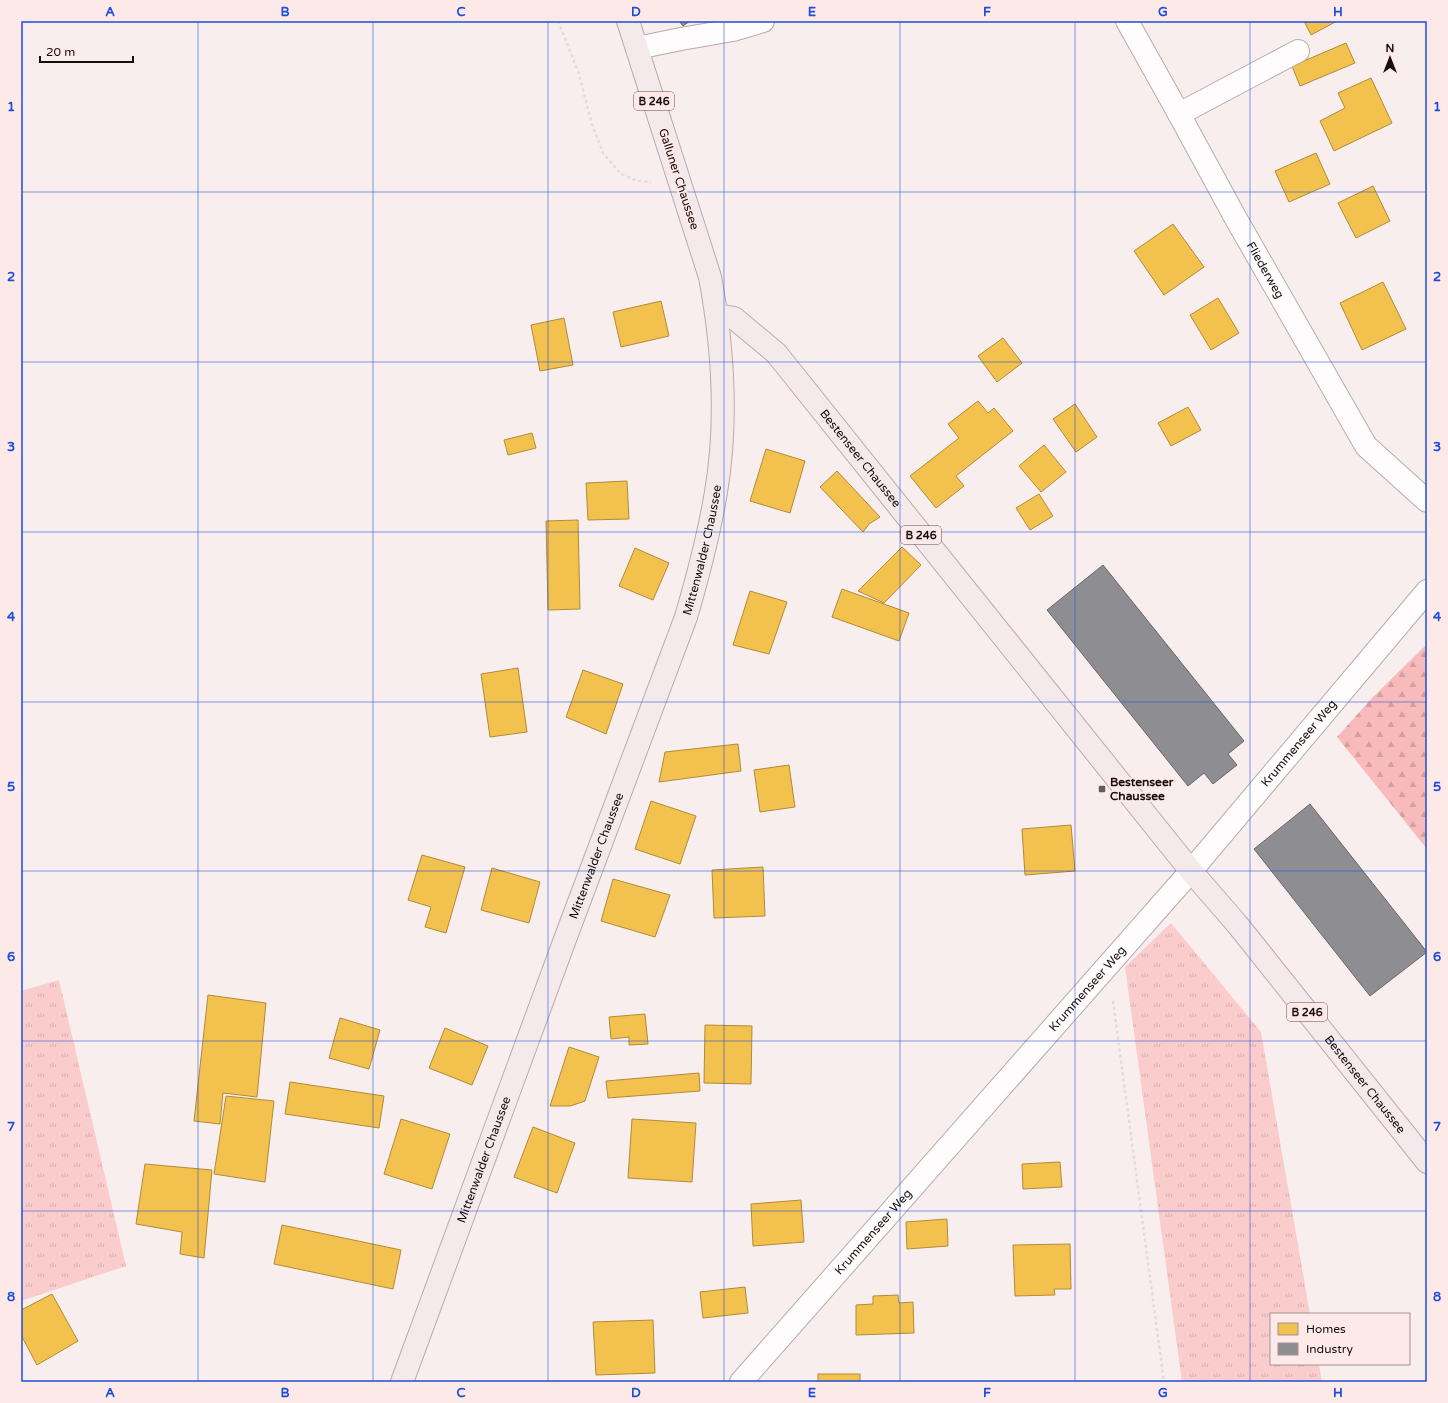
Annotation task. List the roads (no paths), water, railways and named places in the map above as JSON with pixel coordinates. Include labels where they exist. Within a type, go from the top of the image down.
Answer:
[{"type":"main road","name":"Galluner Chaussee","points":[[628,21],[710,277],[717,315]]},
{"type":"main road","name":"Bestenseer Chaussee","points":[[717,315],[734,318],[776,353],[1191,871],[1237,924],[1427,1162]]},
{"type":"main road","name":"Mittenwalder Chaussee","points":[[402,1382],[564,942],[686,617],[699,573],[714,506],[721,456],[722,407],[717,315]]},
{"type":"street","points":[[637,48],[733,30],[763,21]]},
{"type":"street","name":"Fliederweg","points":[[1127,21],[1180,114],[1235,216],[1366,446],[1427,501]]},
{"type":"street","points":[[1180,114],[1298,51]]},
{"type":"street","name":"Krummenseer Weg","points":[[741,1382],[1191,871],[1427,591]]},
{"type":"place","name":"Bestenseer Chaussee","points":[[1102,789]]}]
